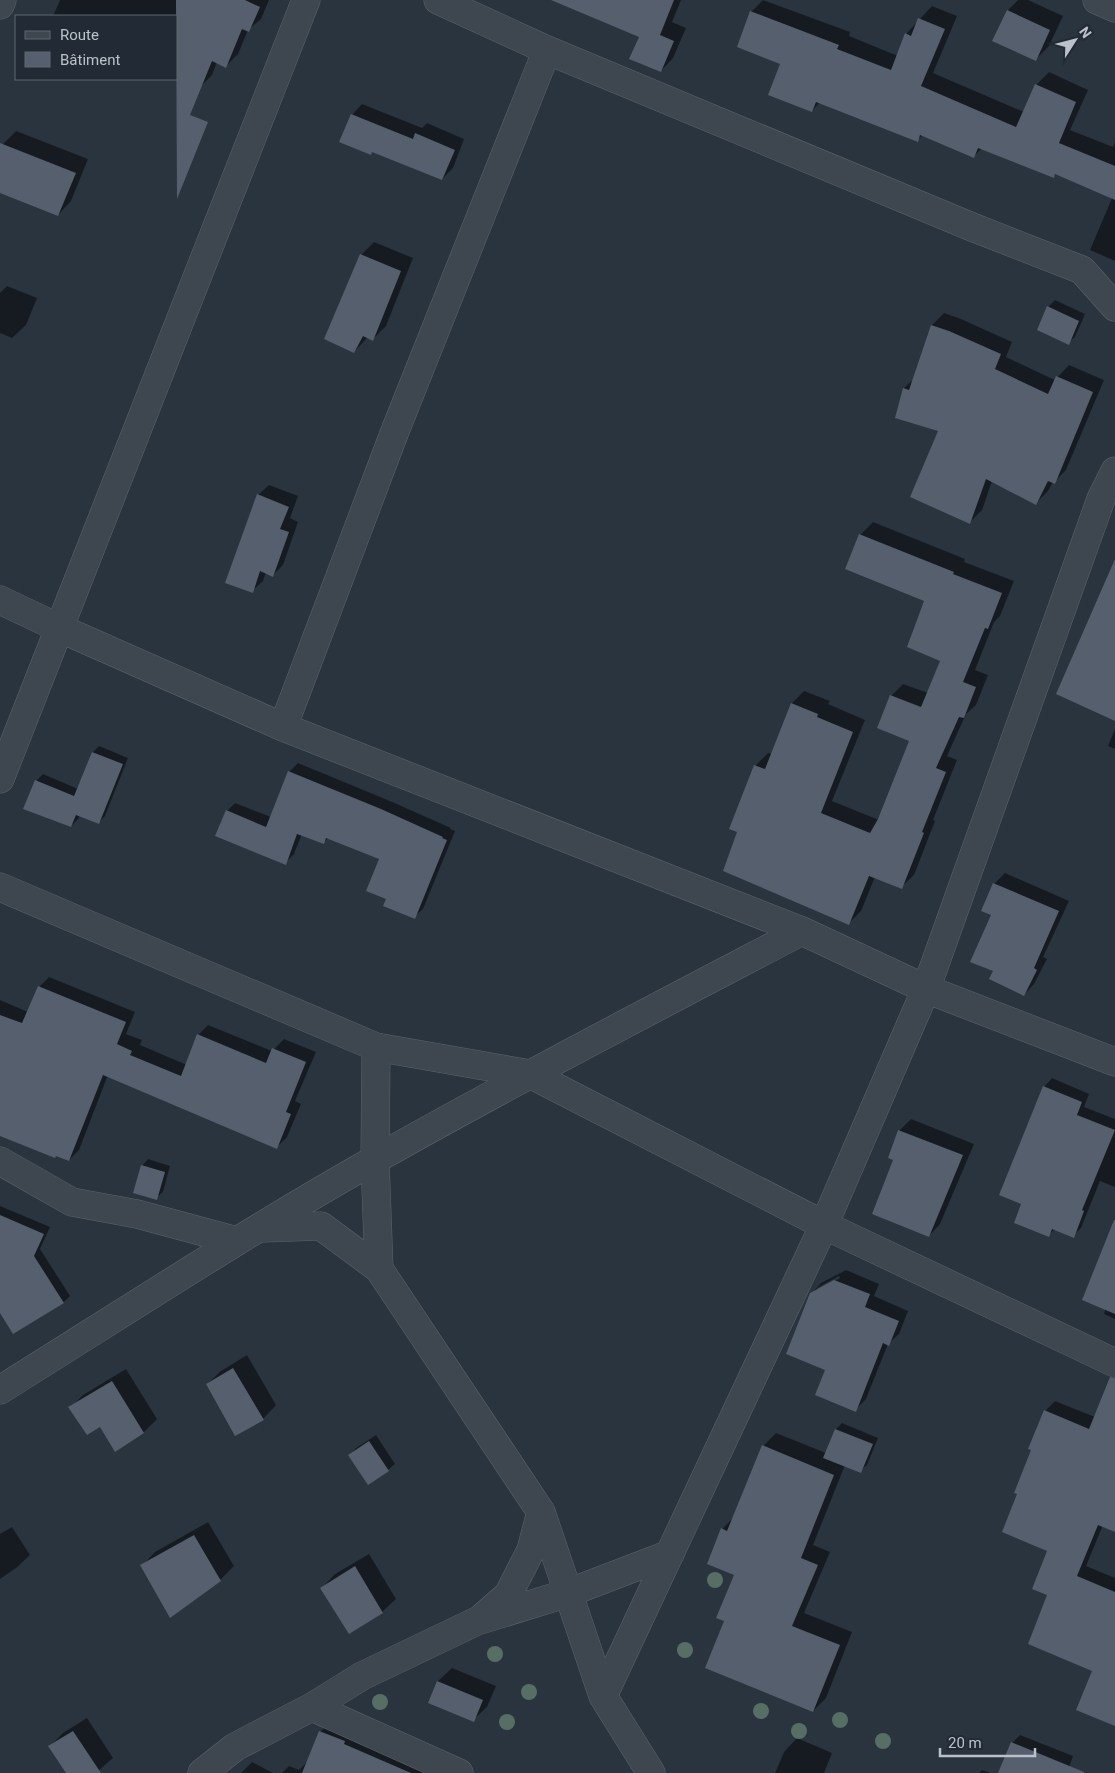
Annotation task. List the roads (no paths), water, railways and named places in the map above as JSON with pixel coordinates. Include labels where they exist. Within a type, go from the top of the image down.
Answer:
[{"type":"street","points":[[0,6],[2,0]]},
{"type":"street","points":[[0,779],[306,0]]},
{"type":"street","points":[[438,0],[547,50],[972,227],[1082,270],[1115,307]]},
{"type":"street","points":[[1097,0],[1115,8]]},
{"type":"street","points":[[283,727],[395,431],[547,50]]},
{"type":"street","points":[[603,1696],[824,1225],[926,988],[1108,502],[1115,471]]},
{"type":"street","points":[[0,600],[283,727],[802,931],[926,988],[1115,1062]]},
{"type":"street","points":[[0,887],[376,1047],[530,1074],[824,1225],[1115,1363]]},
{"type":"street","points":[[0,1390],[247,1235],[375,1160],[530,1074],[802,931]]},
{"type":"street","points":[[376,1047],[375,1160],[379,1269]]},
{"type":"street","points":[[0,1161],[72,1202],[247,1235],[321,1226],[379,1269],[541,1512],[603,1696],[651,1773]]},
{"type":"street","points":[[477,1621],[508,1595],[531,1550],[541,1512]]},
{"type":"street","points":[[202,1773],[235,1747],[312,1707],[362,1676],[477,1621],[568,1593],[670,1554]]},
{"type":"street","points":[[312,1707],[459,1773]]}]
